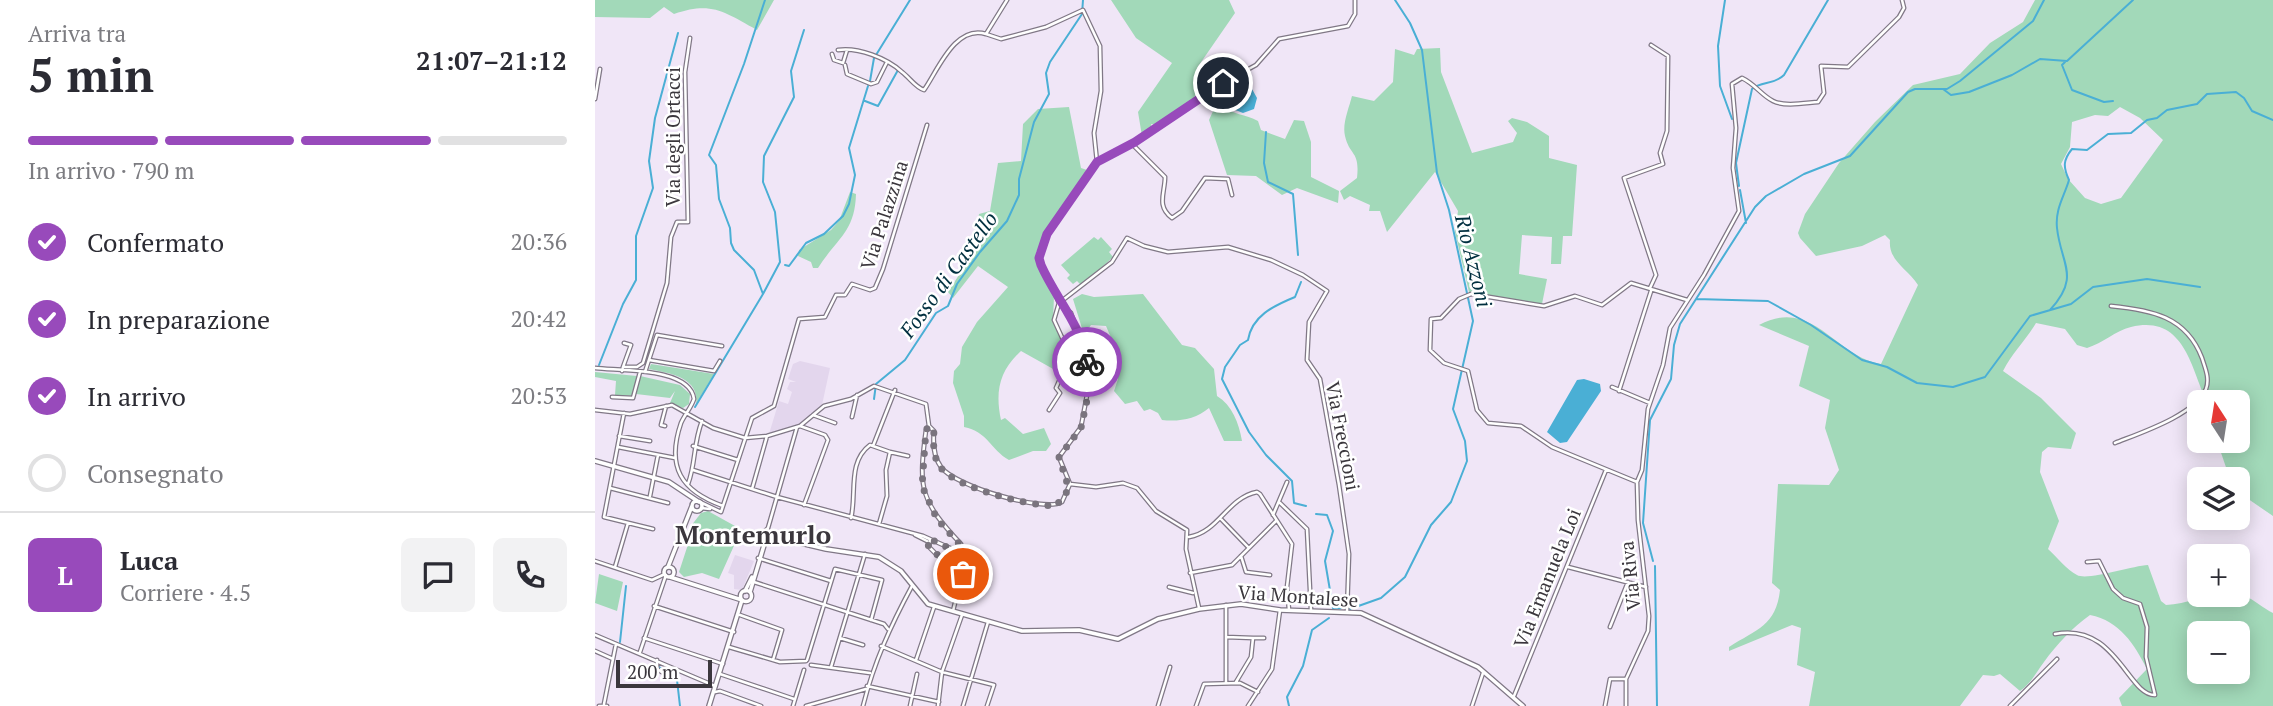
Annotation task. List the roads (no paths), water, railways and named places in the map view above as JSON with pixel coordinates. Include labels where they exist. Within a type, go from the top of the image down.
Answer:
[{"type":"street","points":[[986,34],[1007,0]]},
{"type":"street","points":[[595,410],[624,414],[675,406],[702,421],[745,438],[767,436],[799,426],[827,404],[879,386],[926,404],[929,426],[934,431],[933,447],[941,468],[993,496],[1056,506],[1067,495],[1070,484],[1059,457],[1081,428],[1090,386],[1081,340],[1071,313],[1059,303],[1039,258],[1047,234],[1097,162],[1132,144],[1223,83],[1256,65],[1279,39],[1348,26],[1355,14],[1355,0]]},
{"type":"street","name":"Via Riva","points":[[1626,706],[1626,679],[1648,631],[1637,482],[1642,470],[1650,404],[1663,365],[1670,328],[1739,211],[1733,168],[1736,128],[1732,84],[1742,78],[1777,102],[1818,102],[1824,93],[1821,66],[1843,68],[1853,63],[1899,17],[1904,8],[1902,0]]},
{"type":"street","points":[[838,50],[847,50],[887,62],[924,90],[934,68],[949,49],[974,32],[1001,39],[1051,25],[1081,10],[1100,46],[1101,91],[1094,133],[1097,162]]},
{"type":"street","name":"Via degli Ortacci","points":[[622,369],[637,367],[643,363],[667,283],[671,237],[677,222],[688,222],[685,72],[690,38]]},
{"type":"street","points":[[1651,45],[1668,56],[1667,131],[1660,153],[1663,163],[1624,178],[1660,290]]},
{"type":"street","points":[[832,54],[834,60],[843,63],[847,50]]},
{"type":"street","points":[[845,65],[847,75],[871,84],[877,82],[887,62]]},
{"type":"street","points":[[595,99],[600,69]]},
{"type":"street","name":"Via Palazzina","points":[[745,438],[754,415],[773,409],[799,319],[825,317],[836,296],[845,295],[852,284],[870,290],[875,288],[883,270],[926,125]]},
{"type":"street","points":[[1132,144],[1165,177],[1161,201],[1163,209],[1172,218],[1182,211],[1205,178],[1228,179],[1232,195]]},
{"type":"street","name":"Via Freccioni","points":[[1059,303],[1112,262],[1127,238],[1168,252],[1228,247],[1271,260],[1303,275],[1327,291],[1309,323],[1307,360],[1320,379],[1339,485],[1349,554],[1347,611]]},
{"type":"street","points":[[1619,391],[1656,279]]},
{"type":"street","points":[[1637,482],[1552,447],[1521,426],[1488,423],[1477,410],[1468,371],[1444,363],[1431,352],[1431,319],[1441,318],[1469,295],[1544,306],[1575,296],[1602,305],[1631,283],[1660,290],[1687,301]]},
{"type":"street","points":[[1049,410],[1060,394],[1056,388],[1065,369],[1065,344],[1054,320],[1059,303]]},
{"type":"street","points":[[2111,306],[2144,310],[2180,324],[2200,353],[2208,375],[2206,390],[2180,413],[2166,423],[2115,443]]},
{"type":"street","points":[[646,372],[657,335],[722,346]]},
{"type":"street","points":[[622,369],[631,345],[624,343]]},
{"type":"street","points":[[649,360],[714,371],[720,361]]},
{"type":"street","points":[[595,368],[646,372],[675,378],[688,386],[694,399],[675,442],[675,458],[681,480],[699,496],[723,506]]},
{"type":"street","points":[[612,397],[633,398],[640,372]]},
{"type":"street","points":[[1612,387],[1650,404]]},
{"type":"street","points":[[873,446],[895,390]]},
{"type":"street","points":[[852,417],[857,395]]},
{"type":"street","points":[[665,426],[661,425],[666,406]]},
{"type":"street","points":[[624,414],[604,517],[653,529]]},
{"type":"street","points":[[813,415],[835,423]]},
{"type":"street","points":[[688,484],[693,470],[693,446],[702,421]]},
{"type":"street","points":[[710,704],[766,537],[799,426]]},
{"type":"street","points":[[799,426],[828,439],[804,505]]},
{"type":"street","points":[[693,470],[804,505],[915,535],[920,540],[929,540],[957,552],[962,549],[960,543],[934,514],[922,486],[926,430],[929,426]]},
{"type":"street","points":[[619,436],[650,441]]},
{"type":"street","points":[[752,489],[767,436]]},
{"type":"street","points":[[595,461],[672,483],[720,513],[745,438]]},
{"type":"street","points":[[851,518],[855,502],[853,473],[867,445],[908,456]]},
{"type":"street","points":[[693,446],[738,460]]},
{"type":"street","points":[[618,447],[675,458]]},
{"type":"street","points":[[879,525],[887,496],[886,470],[890,452]]},
{"type":"street","points":[[650,497],[658,455]]},
{"type":"street","name":"Via Emanuela Loi","points":[[1514,696],[1606,470]]},
{"type":"street","points":[[1273,515],[1287,482]]},
{"type":"street","points":[[1070,484],[1097,487],[1122,483],[1137,488],[1157,511],[1187,530],[1189,538],[1186,550],[1193,593],[1199,609]]},
{"type":"street","points":[[610,488],[668,503]]},
{"type":"street","points":[[1189,538],[1203,533],[1240,497],[1257,492],[1292,544],[1287,587],[1289,610]]},
{"type":"street","points":[[688,493],[699,510]]},
{"type":"street","points":[[693,504],[700,502]]},
{"type":"street","points":[[699,510],[700,502]]},
{"type":"street","points":[[1279,502],[1308,533],[1311,610]]},
{"type":"street","points":[[639,653],[693,504]]},
{"type":"street","points":[[687,518],[699,510],[713,510]]},
{"type":"street","points":[[1220,518],[1249,548]]},
{"type":"street","points":[[1190,573],[1232,565],[1277,521]]},
{"type":"street","points":[[615,567],[628,523]]},
{"type":"street","points":[[758,558],[757,535],[766,537]]},
{"type":"street","name":"Via Montalese","points":[[759,542],[766,537],[785,539],[865,554],[893,564],[920,597],[934,606],[1022,631],[1084,634],[1118,639],[1152,621],[1226,605],[1280,610],[1347,611],[1376,617],[1484,671],[1523,706]]},
{"type":"street","points":[[929,540],[929,547],[960,578]]},
{"type":"street","points":[[831,667],[865,554]]},
{"type":"street","points":[[1241,555],[1245,571],[1249,574],[1271,575]]},
{"type":"street","points":[[758,558],[831,581]]},
{"type":"street","points":[[595,561],[652,580],[661,587]]},
{"type":"street","points":[[2055,634],[2074,632],[2087,635],[2120,659],[2141,689],[2155,695],[2145,657],[2147,627],[2140,604],[2123,598],[2113,589],[2099,561],[2087,562]]},
{"type":"street","points":[[1567,566],[1646,587]]},
{"type":"street","points":[[667,575],[671,569]]},
{"type":"street","points":[[671,569],[681,578],[697,584]]},
{"type":"street","points":[[807,660],[837,569],[859,572],[882,580],[871,620]]},
{"type":"street","points":[[953,611],[960,578],[968,573],[982,589]]},
{"type":"street","points":[[652,580],[667,575],[743,601]]},
{"type":"street","points":[[752,578],[823,606],[871,620],[888,629]]},
{"type":"street","points":[[1610,627],[1628,582]]},
{"type":"street","points":[[863,706],[870,673],[881,646],[912,586]]},
{"type":"street","points":[[1169,587],[1193,593]]},
{"type":"street","points":[[743,601],[751,597],[747,592]]},
{"type":"street","points":[[1226,605],[1226,682]]},
{"type":"street","points":[[654,606],[734,632]]},
{"type":"street","points":[[916,660],[934,606]]},
{"type":"street","points":[[1248,706],[1272,669],[1280,610]]},
{"type":"street","points":[[806,706],[866,687],[938,704],[942,672],[962,614]]},
{"type":"street","points":[[740,615],[780,628],[783,634],[773,661]]},
{"type":"street","points":[[963,706],[988,621]]},
{"type":"street","points":[[595,635],[657,660],[715,689],[761,706]]},
{"type":"street","points":[[1226,637],[1264,638]]},
{"type":"street","points":[[644,638],[723,664]]},
{"type":"street","points":[[840,638],[863,645]]},
{"type":"street","points":[[1236,682],[1251,657],[1254,638]]},
{"type":"street","points":[[599,706],[605,705],[616,644]]},
{"type":"street","points":[[881,646],[942,672],[994,685],[987,706]]},
{"type":"street","points":[[729,647],[773,661],[797,664],[807,660]]},
{"type":"street","points":[[595,651],[613,659]]},
{"type":"street","points":[[2010,706],[2057,659]]},
{"type":"street","points":[[657,660],[657,669],[672,678]]},
{"type":"street","points":[[807,660],[811,665]]},
{"type":"street","points":[[797,664],[804,670]]},
{"type":"street","points":[[793,706],[804,670],[811,665],[870,673]]},
{"type":"street","points":[[1159,706],[1170,667]]},
{"type":"street","points":[[1472,706],[1484,671]]},
{"type":"street","points":[[720,674],[794,699]]},
{"type":"street","points":[[909,706],[917,674]]},
{"type":"street","points":[[1605,706],[1610,679],[1626,679]]},
{"type":"street","points":[[1196,706],[1202,685],[1236,682],[1258,692]]},
{"type":"water","points":[[1241,79],[1247,80],[1257,98],[1254,109],[1243,113],[1223,105],[1218,98],[1224,87]]},
{"type":"water","points":[[1584,379],[1600,384],[1601,391],[1567,442],[1560,443],[1547,432],[1577,380]]},
{"type":"waterway","points":[[695,407],[763,294],[754,270],[734,250],[731,243],[730,228],[719,199],[716,165],[709,155],[765,0]]},
{"type":"waterway","points":[[876,55],[910,0]]},
{"type":"waterway","name":"Fosso di Castello","points":[[874,399],[876,384],[905,360],[936,313],[948,306],[957,284],[980,252],[1007,221],[1019,195],[1019,179],[1034,122],[1049,94],[1046,73],[1050,62],[1082,14],[1083,0]]},
{"type":"waterway","name":"Rio Azzoni","points":[[1350,609],[1381,598],[1405,577],[1431,525],[1451,502],[1467,461],[1465,441],[1453,409],[1473,321],[1449,210],[1437,173],[1422,50],[1410,23],[1395,0]]},
{"type":"waterway","points":[[1725,0],[1718,46],[1720,86],[1732,119]]},
{"type":"waterway","points":[[1739,186],[1736,163],[1752,89],[1784,75],[1828,0]]},
{"type":"waterway","points":[[1653,561],[1643,523],[1650,420],[1671,379],[1674,345],[1680,324],[1755,207],[1766,196],[1804,174],[1850,156],[1908,92],[1915,89],[1947,89],[1960,81],[2033,21],[2044,0]]},
{"type":"waterway","points":[[1943,89],[1951,95],[1969,92],[2012,75],[2040,59],[2067,61],[2133,0]]},
{"type":"waterway","points":[[763,294],[780,262],[775,212],[763,182],[764,156],[794,97],[791,71],[804,30]]},
{"type":"waterway","points":[[599,365],[623,304],[636,280],[636,236],[653,188],[649,161],[655,118],[678,33]]},
{"type":"waterway","points":[[870,81],[874,58]]},
{"type":"waterway","points":[[2065,62],[2062,65],[2072,90],[2104,102],[2113,101]]},
{"type":"waterway","points":[[865,101],[878,106],[898,70]]},
{"type":"waterway","points":[[785,265],[789,266],[806,243],[824,234],[843,216],[849,204],[855,175],[849,148],[868,86]]},
{"type":"waterway","points":[[2050,310],[2065,288],[2067,279],[2057,221],[2069,180],[2066,160],[2072,149],[2087,150],[2108,134],[2131,133],[2147,120],[2157,118],[2167,110],[2197,104],[2207,94],[2236,92],[2244,98],[2252,111],[2273,120]]},
{"type":"waterway","points":[[1266,132],[1264,163],[1268,182],[1293,194],[1298,255]]},
{"type":"waterway","points":[[1740,190],[1746,223]]},
{"type":"waterway","points":[[1696,299],[1768,301],[1811,325],[1862,360],[1887,367],[1917,383],[1953,387],[1985,377],[2030,316],[2071,304],[2093,287],[2147,279],[2200,287]]},
{"type":"waterway","points":[[1301,282],[1295,297],[1272,308],[1254,324],[1248,340],[1240,345],[1225,367],[1222,379],[1249,432],[1266,455],[1292,481],[1294,503],[1306,506]]},
{"type":"waterway","points":[[1316,514],[1327,515],[1333,531],[1325,561],[1333,608],[1343,608]]},
{"type":"waterway","points":[[1655,566],[1657,706]]},
{"type":"waterway","points":[[620,642],[626,586]]},
{"type":"waterway","points":[[1289,706],[1287,697],[1303,666],[1312,630],[1329,618]]},
{"type":"waterway","points":[[659,667],[677,680],[680,706]]},
{"type":"district","name":"Montemurlo","points":[[753,535]]}]
